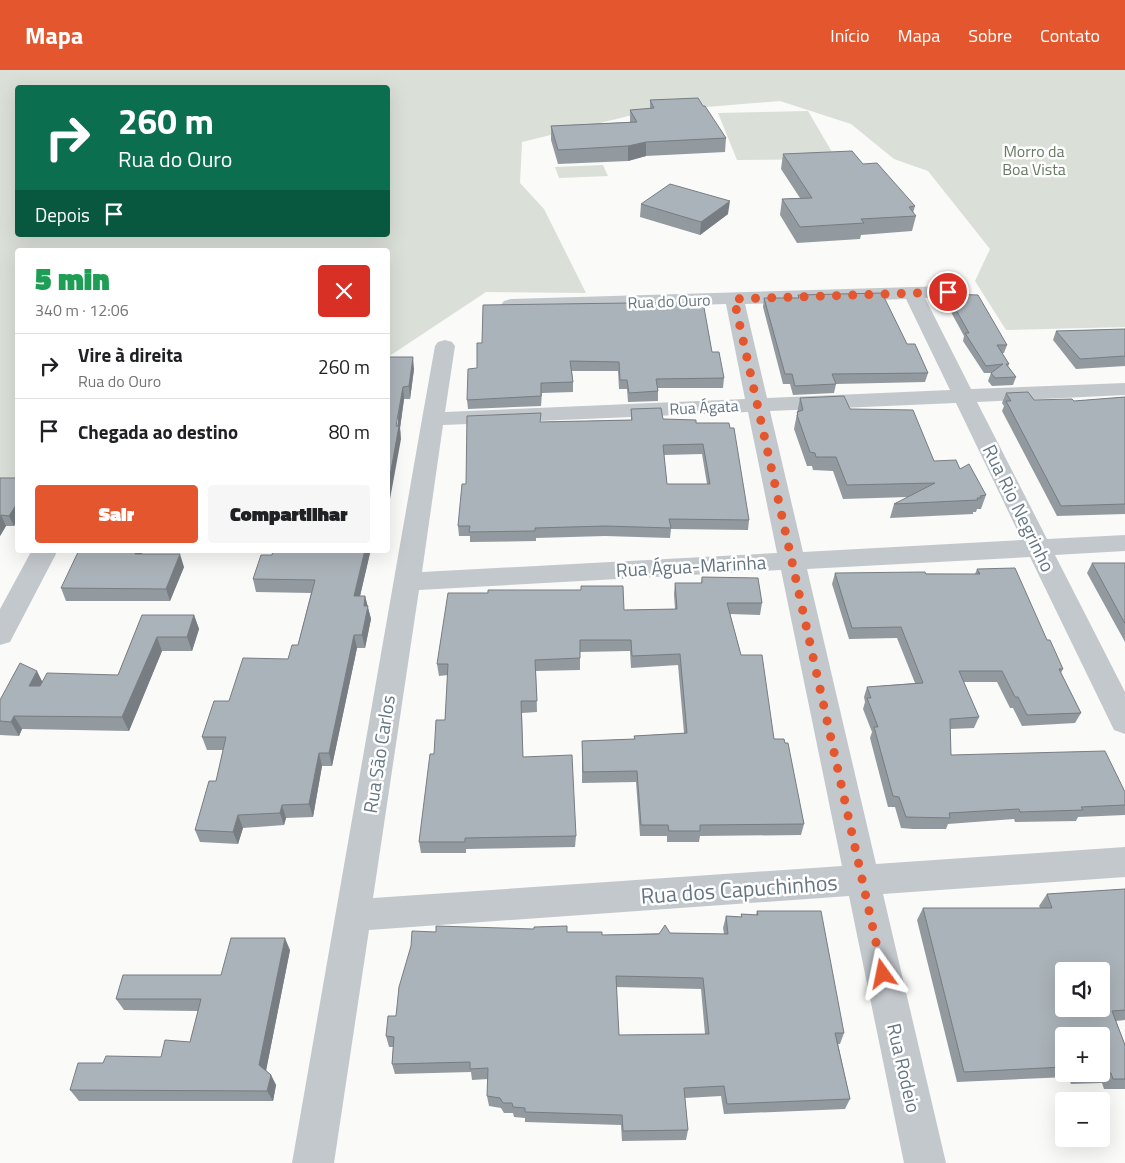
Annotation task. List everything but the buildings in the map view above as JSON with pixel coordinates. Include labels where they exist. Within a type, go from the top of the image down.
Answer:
[{"type":"street","name":"Rua do Ouro","points":[[511,305],[948,292]]},
{"type":"street","name":"Rua Rio Negrinho","points":[[913,294],[1125,722]]},
{"type":"street","name":"Rua Rodeio","points":[[734,299],[925,1163]]},
{"type":"street","name":"Rua São Carlos","points":[[313,1163],[445,346]]},
{"type":"street","name":"Rua Ágata","points":[[433,419],[1125,388]]},
{"type":"street","name":"Rua Água-Marinha","points":[[407,582],[1125,543]]},
{"type":"street","points":[[0,635],[9,601],[43,553]]},
{"type":"street","name":"Rua dos Capuchinhos","points":[[353,915],[1125,862]]},
{"type":"green space","name":"Morro da Boa Vista","points":[[0,70],[1125,70],[1125,327],[1006,330],[975,281],[990,249],[928,171],[894,159],[851,124],[780,101],[645,112],[522,142],[520,183],[544,209],[586,293],[486,292],[390,356],[390,248],[15,248],[15,478],[0,478]]},
{"type":"green space","points":[[808,111],[836,159],[737,160],[718,113]]},
{"type":"green space","points":[[603,165],[608,176],[559,178],[555,167]]},
{"type":"route","points":[[883,974],[734,299],[948,292]]}]
